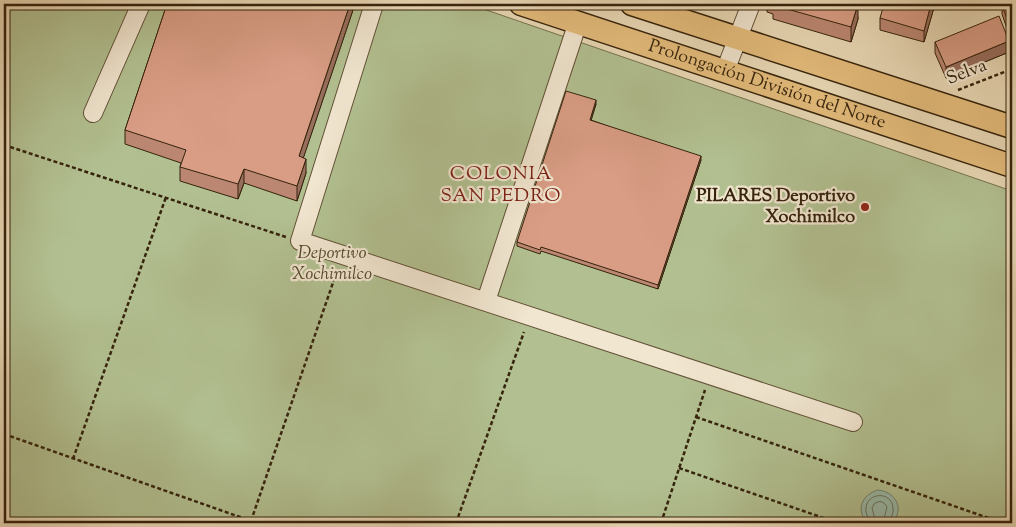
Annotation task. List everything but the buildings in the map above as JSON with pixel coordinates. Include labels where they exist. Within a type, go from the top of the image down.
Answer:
[{"type":"main road","name":"Prolongación División del Norte","points":[[522,4],[1012,166]]},
{"type":"main road","name":"Prolongación División del Norte","points":[[640,6],[1012,127]]},
{"type":"main road","points":[[638,43],[640,6]]},
{"type":"street","points":[[93,113],[141,4]]},
{"type":"street","points":[[374,4],[300,241],[852,422]]},
{"type":"street","points":[[725,71],[751,4]]},
{"type":"street","points":[[486,302],[578,22]]},
{"type":"path","name":"Selva","points":[[958,90],[1012,69]]},
{"type":"path","points":[[4,144],[300,241]]},
{"type":"path","points":[[73,459],[166,197]]},
{"type":"path","points":[[251,521],[343,255]]},
{"type":"path","points":[[456,523],[530,316]]},
{"type":"path","points":[[660,523],[710,375]]},
{"type":"path","points":[[696,417],[1003,523]]},
{"type":"path","points":[[4,434],[257,523]]},
{"type":"path","points":[[679,468],[838,523]]},
{"type":"green space","name":"Deportivo Xochimilco","points":[[4,4],[469,4],[1012,191],[1012,523],[4,523]]},
{"type":"water","points":[[878,490],[890,494],[897,502],[898,512],[892,523],[867,523],[864,518],[861,508],[864,499],[872,492]]},
{"type":"place","name":"PILARES Deportivo Xochimilco","points":[[865,207]]},
{"type":"district","name":"COLONIA SAN PEDRO","points":[[501,185]]}]
